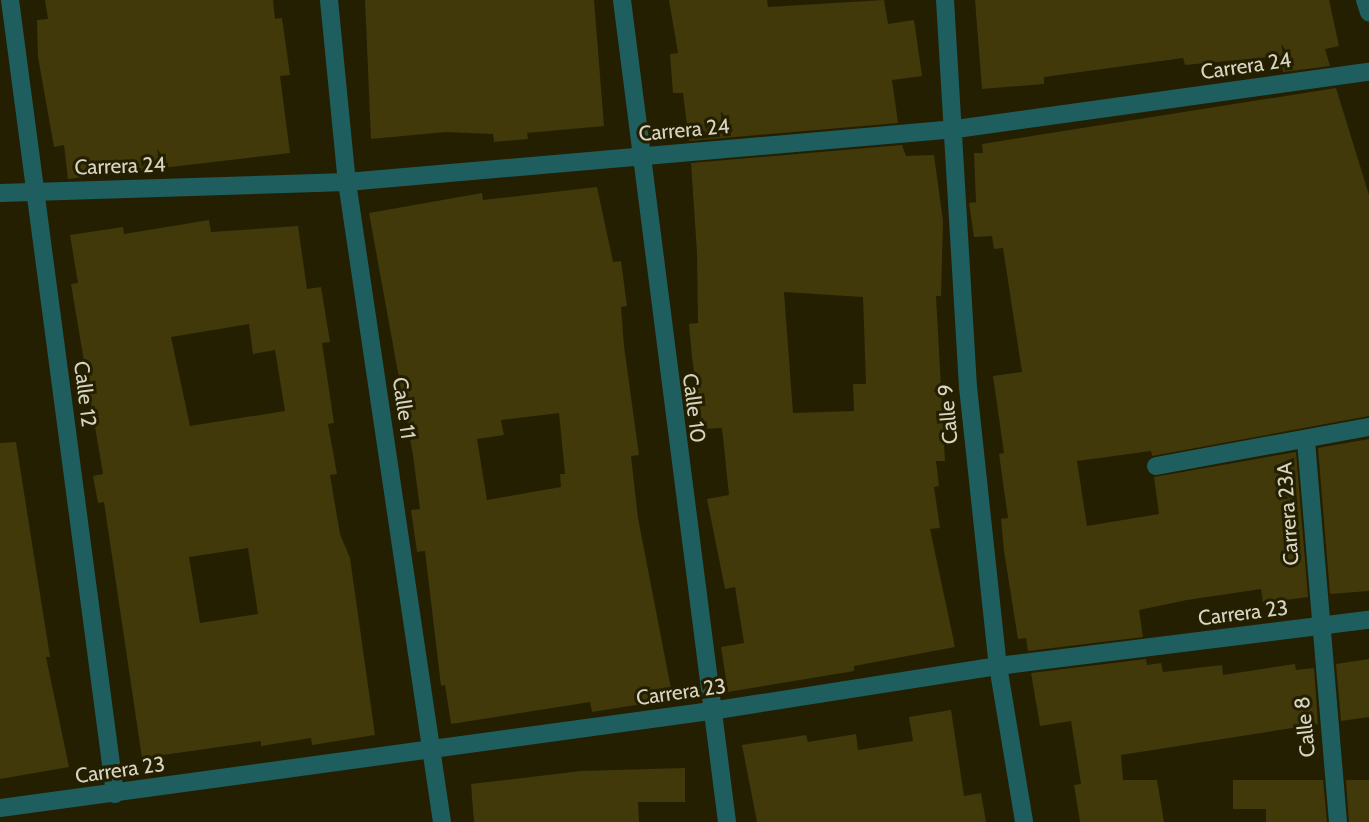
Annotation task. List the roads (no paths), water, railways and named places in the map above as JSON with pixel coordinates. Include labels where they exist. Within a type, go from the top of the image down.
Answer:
[{"type":"street","name":"Calle 12","points":[[10,0],[115,794]]},
{"type":"street","name":"Calle 11","points":[[329,0],[347,182],[442,822]]},
{"type":"street","name":"Calle 10","points":[[622,0],[639,157],[727,822]]},
{"type":"street","name":"Calle 9","points":[[945,0],[956,129],[968,387],[998,666],[1024,822]]},
{"type":"street","points":[[1365,0],[1369,12]]},
{"type":"street","name":"Carrera 24","points":[[0,193],[347,182],[956,129],[1369,72]]},
{"type":"street","name":"Carrera 23A","points":[[1156,466],[1306,441],[1369,427]]},
{"type":"street","name":"Carrera 23A","points":[[1306,441],[1318,626]]},
{"type":"street","name":"Carrera 23","points":[[0,808],[711,711],[998,666],[1369,620]]},
{"type":"street","name":"Calle 8","points":[[1318,626],[1338,822]]}]
